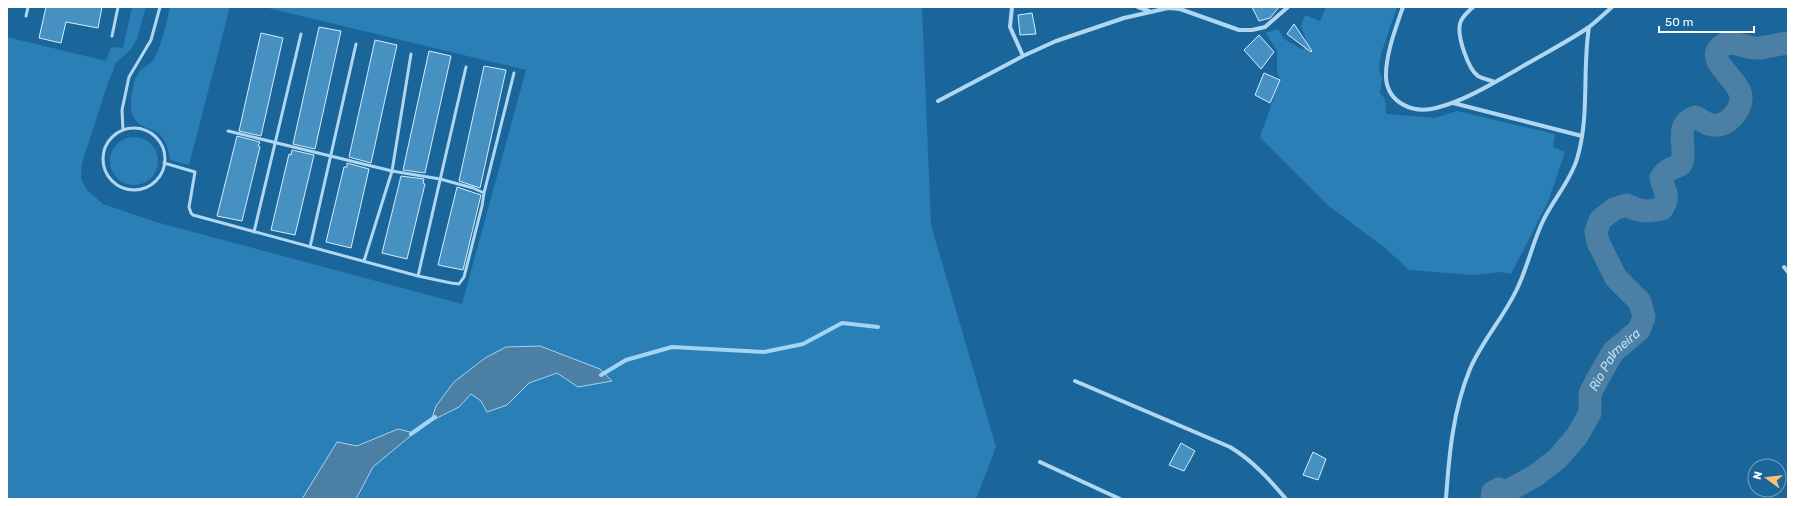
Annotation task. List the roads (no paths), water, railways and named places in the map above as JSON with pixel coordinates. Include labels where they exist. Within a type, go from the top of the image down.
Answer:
[{"type":"street","points":[[1012,7],[1010,27],[1023,56]]},
{"type":"street","points":[[1138,7],[1150,11]]},
{"type":"street","points":[[938,101],[1023,56],[1091,28],[1150,11],[1168,8],[1180,9],[1239,30],[1252,30],[1265,27],[1288,7]]},
{"type":"street","points":[[1403,7],[1394,35],[1386,69],[1386,79],[1394,98],[1401,104],[1417,110],[1434,109],[1496,82],[1589,27],[1612,7]]},
{"type":"street","points":[[1473,7],[1465,15],[1460,24],[1460,36],[1463,48],[1474,72],[1483,78],[1496,82]]},
{"type":"street","points":[[1446,499],[1453,430],[1459,399],[1468,374],[1486,340],[1516,292],[1542,222],[1576,160],[1582,136],[1589,27]]},
{"type":"street","points":[[1453,102],[1582,136]]},
{"type":"street","points":[[1784,267],[1788,272]]},
{"type":"street","points":[[1075,381],[1244,455],[1286,499]]},
{"type":"street","points":[[1040,462],[1120,499]]},
{"type":"lane","points":[[26,16],[28,7]]},
{"type":"lane","points":[[112,36],[118,7]]},
{"type":"lane","points":[[123,130],[122,110],[129,76],[151,40],[160,7]]},
{"type":"lane","points":[[254,232],[301,34]]},
{"type":"lane","points":[[310,247],[356,44]]},
{"type":"lane","points":[[364,261],[392,171],[411,54]]},
{"type":"lane","points":[[418,276],[466,67]]},
{"type":"lane","points":[[164,163],[194,172],[189,206],[190,213],[195,216],[418,276],[455,284],[462,282],[514,74]]},
{"type":"lane","points":[[132,128],[141,129],[156,138],[164,154],[164,163],[162,172],[157,179],[143,189],[126,189],[111,180],[106,173],[103,165],[103,156],[109,140],[123,130],[132,128]]},
{"type":"lane","points":[[228,131],[392,171],[440,179],[473,188],[484,193]]},
{"type":"waterway","name":"Rio Palmeira","points":[[1492,499],[1493,492],[1499,489],[1504,493],[1535,476],[1557,459],[1577,436],[1590,413],[1590,394],[1613,352],[1639,330],[1644,317],[1640,302],[1616,278],[1598,242],[1596,232],[1600,220],[1614,209],[1627,205],[1644,211],[1662,209],[1665,204],[1666,194],[1661,178],[1667,171],[1679,166],[1682,162],[1682,136],[1684,125],[1695,117],[1705,123],[1718,125],[1728,121],[1736,112],[1741,102],[1741,96],[1739,90],[1721,66],[1716,55],[1722,46],[1730,43],[1750,48],[1759,48],[1788,43]]},
{"type":"waterway","points":[[601,375],[626,360],[672,347],[764,352],[803,344],[842,323],[878,327]]},
{"type":"waterway","points":[[411,434],[435,417]]}]
